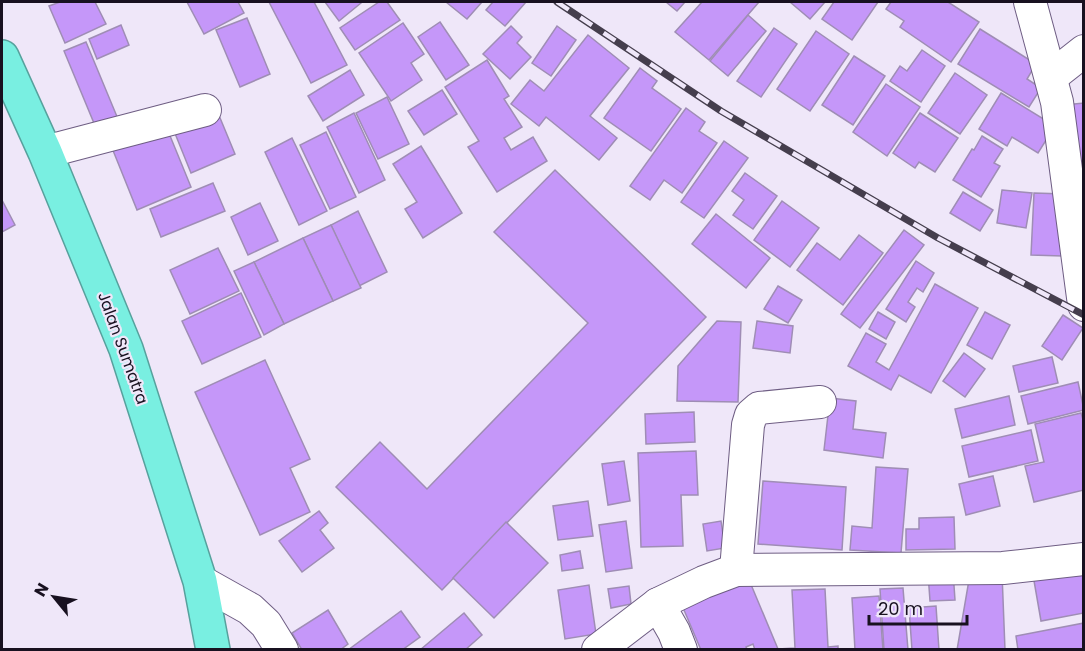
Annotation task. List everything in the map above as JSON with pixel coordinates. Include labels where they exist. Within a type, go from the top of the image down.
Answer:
[{"type":"highway","name":"Jalan Sumatra","points":[[3,64],[45,152],[126,349],[200,580],[213,650]]},
{"type":"street","points":[[1030,2],[1057,102],[1083,305]]},
{"type":"street","points":[[1051,77],[1083,51]]},
{"type":"street","points":[[45,152],[205,110]]},
{"type":"street","points":[[736,570],[748,425],[751,416],[759,408],[820,402]]},
{"type":"street","points":[[598,650],[658,604],[736,570],[1003,568],[1083,559]]},
{"type":"street","points":[[200,580],[250,609],[266,624],[282,650]]},
{"type":"street","points":[[658,604],[681,650]]},
{"type":"building","points":[[60,2],[95,2],[106,24],[65,43],[49,6]]},
{"type":"building","points":[[187,2],[238,2],[244,13],[204,34]]},
{"type":"building","points":[[269,2],[314,2],[347,65],[311,83]]},
{"type":"building","points":[[325,2],[360,2],[361,3],[339,21]]},
{"type":"building","points":[[379,2],[387,2],[400,20],[355,50],[340,28]]},
{"type":"building","points":[[446,2],[482,2],[467,19]]},
{"type":"building","points":[[493,2],[526,2],[505,26],[486,10]]},
{"type":"building","points":[[666,2],[685,2],[677,11]]},
{"type":"building","points":[[702,2],[759,2],[709,60],[675,32]]},
{"type":"building","points":[[790,2],[825,2],[810,19]]},
{"type":"building","points":[[834,2],[878,2],[852,40],[822,19]]},
{"type":"building","points":[[891,2],[948,2],[979,22],[951,62],[900,27],[904,21],[886,9]]},
{"type":"building","points":[[748,15],[766,31],[728,76],[710,61]]},
{"type":"building","points":[[247,18],[270,74],[240,87],[216,30]]},
{"type":"building","points":[[440,22],[469,65],[446,80],[418,37]]},
{"type":"building","points":[[403,23],[424,54],[411,63],[422,80],[391,101],[359,53]]},
{"type":"building","points":[[121,25],[129,45],[97,59],[89,39]]},
{"type":"building","points":[[511,26],[522,37],[517,43],[531,57],[510,79],[483,54]]},
{"type":"building","points":[[557,26],[576,40],[551,76],[532,63]]},
{"type":"building","points":[[774,28],[797,44],[761,97],[737,81]]},
{"type":"building","points":[[980,29],[1036,64],[1027,79],[1041,88],[1029,107],[958,64]]},
{"type":"building","points":[[816,31],[849,54],[810,111],[777,89]]},
{"type":"building","points":[[588,35],[629,68],[590,116],[617,138],[599,160],[546,117],[539,126],[511,104],[530,80],[544,91]]},
{"type":"building","points":[[86,42],[118,119],[96,128],[64,51]]},
{"type":"building","points":[[922,50],[945,66],[921,102],[890,81],[900,66],[907,71]]},
{"type":"building","points":[[854,56],[885,76],[853,125],[822,105]]},
{"type":"building","points":[[487,60],[509,96],[504,99],[522,127],[504,138],[511,150],[533,137],[547,161],[497,192],[468,147],[479,141],[445,87]]},
{"type":"building","points":[[640,68],[657,81],[652,88],[681,109],[651,151],[604,118]]},
{"type":"building","points":[[350,70],[364,95],[323,121],[308,96]]},
{"type":"building","points":[[955,73],[987,95],[960,134],[928,113]]},
{"type":"building","points":[[886,84],[920,107],[887,156],[853,132]]},
{"type":"building","points":[[442,90],[457,114],[424,135],[408,111]]},
{"type":"building","points":[[1001,93],[1055,126],[1038,153],[1012,137],[1007,146],[979,129]]},
{"type":"building","points":[[387,97],[409,144],[378,159],[356,113]]},
{"type":"building","points":[[1084,103],[1084,160],[1069,162],[1064,105]]},
{"type":"building","points":[[686,108],[705,122],[699,131],[717,143],[682,193],[664,180],[650,200],[630,186]]},
{"type":"building","points":[[218,113],[235,154],[191,173],[174,131]]},
{"type":"building","points":[[354,113],[385,180],[359,193],[327,127]]},
{"type":"building","points":[[920,113],[958,138],[935,172],[919,162],[915,168],[893,153]]},
{"type":"building","points":[[166,126],[191,187],[137,210],[112,148]]},
{"type":"building","points":[[326,132],[356,197],[330,209],[300,145]]},
{"type":"building","points":[[982,136],[1003,149],[994,163],[1000,166],[981,197],[953,180]]},
{"type":"building","points":[[292,138],[327,211],[299,225],[265,152]]},
{"type":"building","points":[[724,141],[748,158],[704,218],[681,202]]},
{"type":"building","points":[[421,146],[462,213],[423,238],[405,209],[417,202],[393,164]]},
{"type":"building","points":[[555,170],[706,317],[442,590],[336,487],[380,442],[427,489],[588,323],[494,232]]},
{"type":"building","points":[[745,173],[777,196],[753,229],[733,215],[744,200],[732,191]]},
{"type":"building","points":[[213,183],[225,211],[161,237],[150,209]]},
{"type":"building","points":[[1002,190],[1032,193],[1026,228],[997,223]]},
{"type":"building","points":[[963,192],[993,210],[980,231],[950,213]]},
{"type":"building","points":[[1034,193],[1065,194],[1062,256],[1031,255]]},
{"type":"building","points":[[2,200],[15,225],[2,232]]},
{"type":"building","points":[[782,201],[819,228],[790,267],[754,240]]},
{"type":"building","points":[[260,203],[278,241],[248,255],[231,217]]},
{"type":"building","points":[[358,211],[387,272],[359,286],[331,225]]},
{"type":"building","points":[[716,214],[770,258],[746,288],[692,244]]},
{"type":"building","points":[[331,225],[361,288],[333,301],[303,238]]},
{"type":"building","points":[[904,230],[924,245],[860,328],[841,314]]},
{"type":"building","points":[[859,235],[883,253],[843,305],[797,270],[817,243],[840,260]]},
{"type":"building","points":[[303,238],[333,301],[284,324],[254,262]]},
{"type":"building","points":[[218,248],[239,291],[190,314],[170,270]]},
{"type":"building","points":[[916,261],[934,273],[923,292],[917,288],[908,302],[915,307],[906,322],[886,309]]},
{"type":"building","points":[[254,262],[284,324],[264,335],[234,271]]},
{"type":"building","points":[[935,284],[978,308],[931,393],[899,375],[891,390],[848,366],[866,333],[886,344],[876,362],[889,370]]},
{"type":"building","points":[[778,286],[802,300],[788,323],[764,309]]},
{"type":"building","points":[[241,293],[261,337],[202,364],[182,321]]},
{"type":"building","points":[[878,312],[895,322],[886,339],[869,329]]},
{"type":"building","points":[[985,312],[1010,325],[992,359],[967,345]]},
{"type":"building","points":[[1063,315],[1083,328],[1062,360],[1042,346]]},
{"type":"building","points":[[717,321],[741,322],[738,402],[677,401],[678,366]]},
{"type":"building","points":[[757,321],[793,326],[790,353],[753,348]]},
{"type":"building","points":[[964,353],[985,369],[965,397],[943,381]]},
{"type":"building","points":[[1052,357],[1058,383],[1019,392],[1013,366]]},
{"type":"building","points":[[265,360],[310,459],[290,468],[310,512],[260,535],[195,392]]},
{"type":"building","points":[[1078,382],[1084,410],[1028,424],[1021,396]]},
{"type":"building","points":[[1009,396],[1015,425],[962,438],[955,409]]},
{"type":"building","points":[[830,398],[856,401],[853,429],[886,433],[883,458],[824,450]]},
{"type":"building","points":[[694,412],[695,442],[646,444],[645,414]]},
{"type":"building","points":[[1081,413],[1084,423],[1084,490],[1034,502],[1025,466],[1044,462],[1035,424]]},
{"type":"building","points":[[1031,430],[1038,461],[969,477],[962,446]]},
{"type":"building","points":[[696,451],[698,495],[681,495],[683,546],[641,547],[638,453]]},
{"type":"building","points":[[624,461],[630,501],[608,505],[602,464]]},
{"type":"building","points":[[876,467],[908,469],[901,553],[850,550],[852,526],[872,528]]},
{"type":"building","points":[[993,476],[1000,506],[966,515],[959,484]]},
{"type":"building","points":[[763,481],[846,487],[842,550],[758,544]]},
{"type":"building","points":[[588,501],[593,536],[558,540],[553,506]]},
{"type":"building","points":[[319,511],[328,523],[320,530],[334,548],[302,572],[279,541]]},
{"type":"building","points":[[954,517],[955,549],[906,550],[906,529],[919,529],[919,518]]},
{"type":"building","points":[[626,521],[632,568],[606,572],[599,525]]},
{"type":"building","points":[[721,521],[725,548],[707,551],[703,524]]},
{"type":"building","points":[[506,522],[548,563],[494,618],[453,578]]},
{"type":"building","points":[[580,551],[583,568],[562,571],[560,555]]},
{"type":"building","points":[[1084,566],[1084,613],[1041,621],[1033,575]]},
{"type":"building","points":[[953,571],[955,600],[930,601],[928,573]]},
{"type":"building","points":[[1002,573],[1005,650],[957,650],[970,574]]},
{"type":"building","points":[[747,575],[778,649],[795,648],[792,590],[825,589],[828,647],[838,646],[838,650],[755,650],[753,644],[746,647],[747,650],[701,650],[681,603]]},
{"type":"building","points":[[589,585],[596,634],[565,639],[558,590]]},
{"type":"building","points":[[629,586],[631,604],[611,608],[608,589]]},
{"type":"building","points":[[903,588],[908,650],[884,650],[880,589]]},
{"type":"building","points":[[879,596],[883,650],[855,650],[852,598]]},
{"type":"building","points":[[936,606],[939,650],[912,650],[909,608]]},
{"type":"building","points":[[328,610],[348,644],[340,650],[302,650],[292,633]]},
{"type":"building","points":[[401,611],[420,637],[402,650],[348,650]]},
{"type":"building","points":[[464,613],[482,635],[465,650],[420,650]]},
{"type":"building","points":[[1084,623],[1084,650],[1018,650],[1016,636]]},
{"type":"railway","points":[[557,2],[721,111],[938,238],[1084,315]]}]
